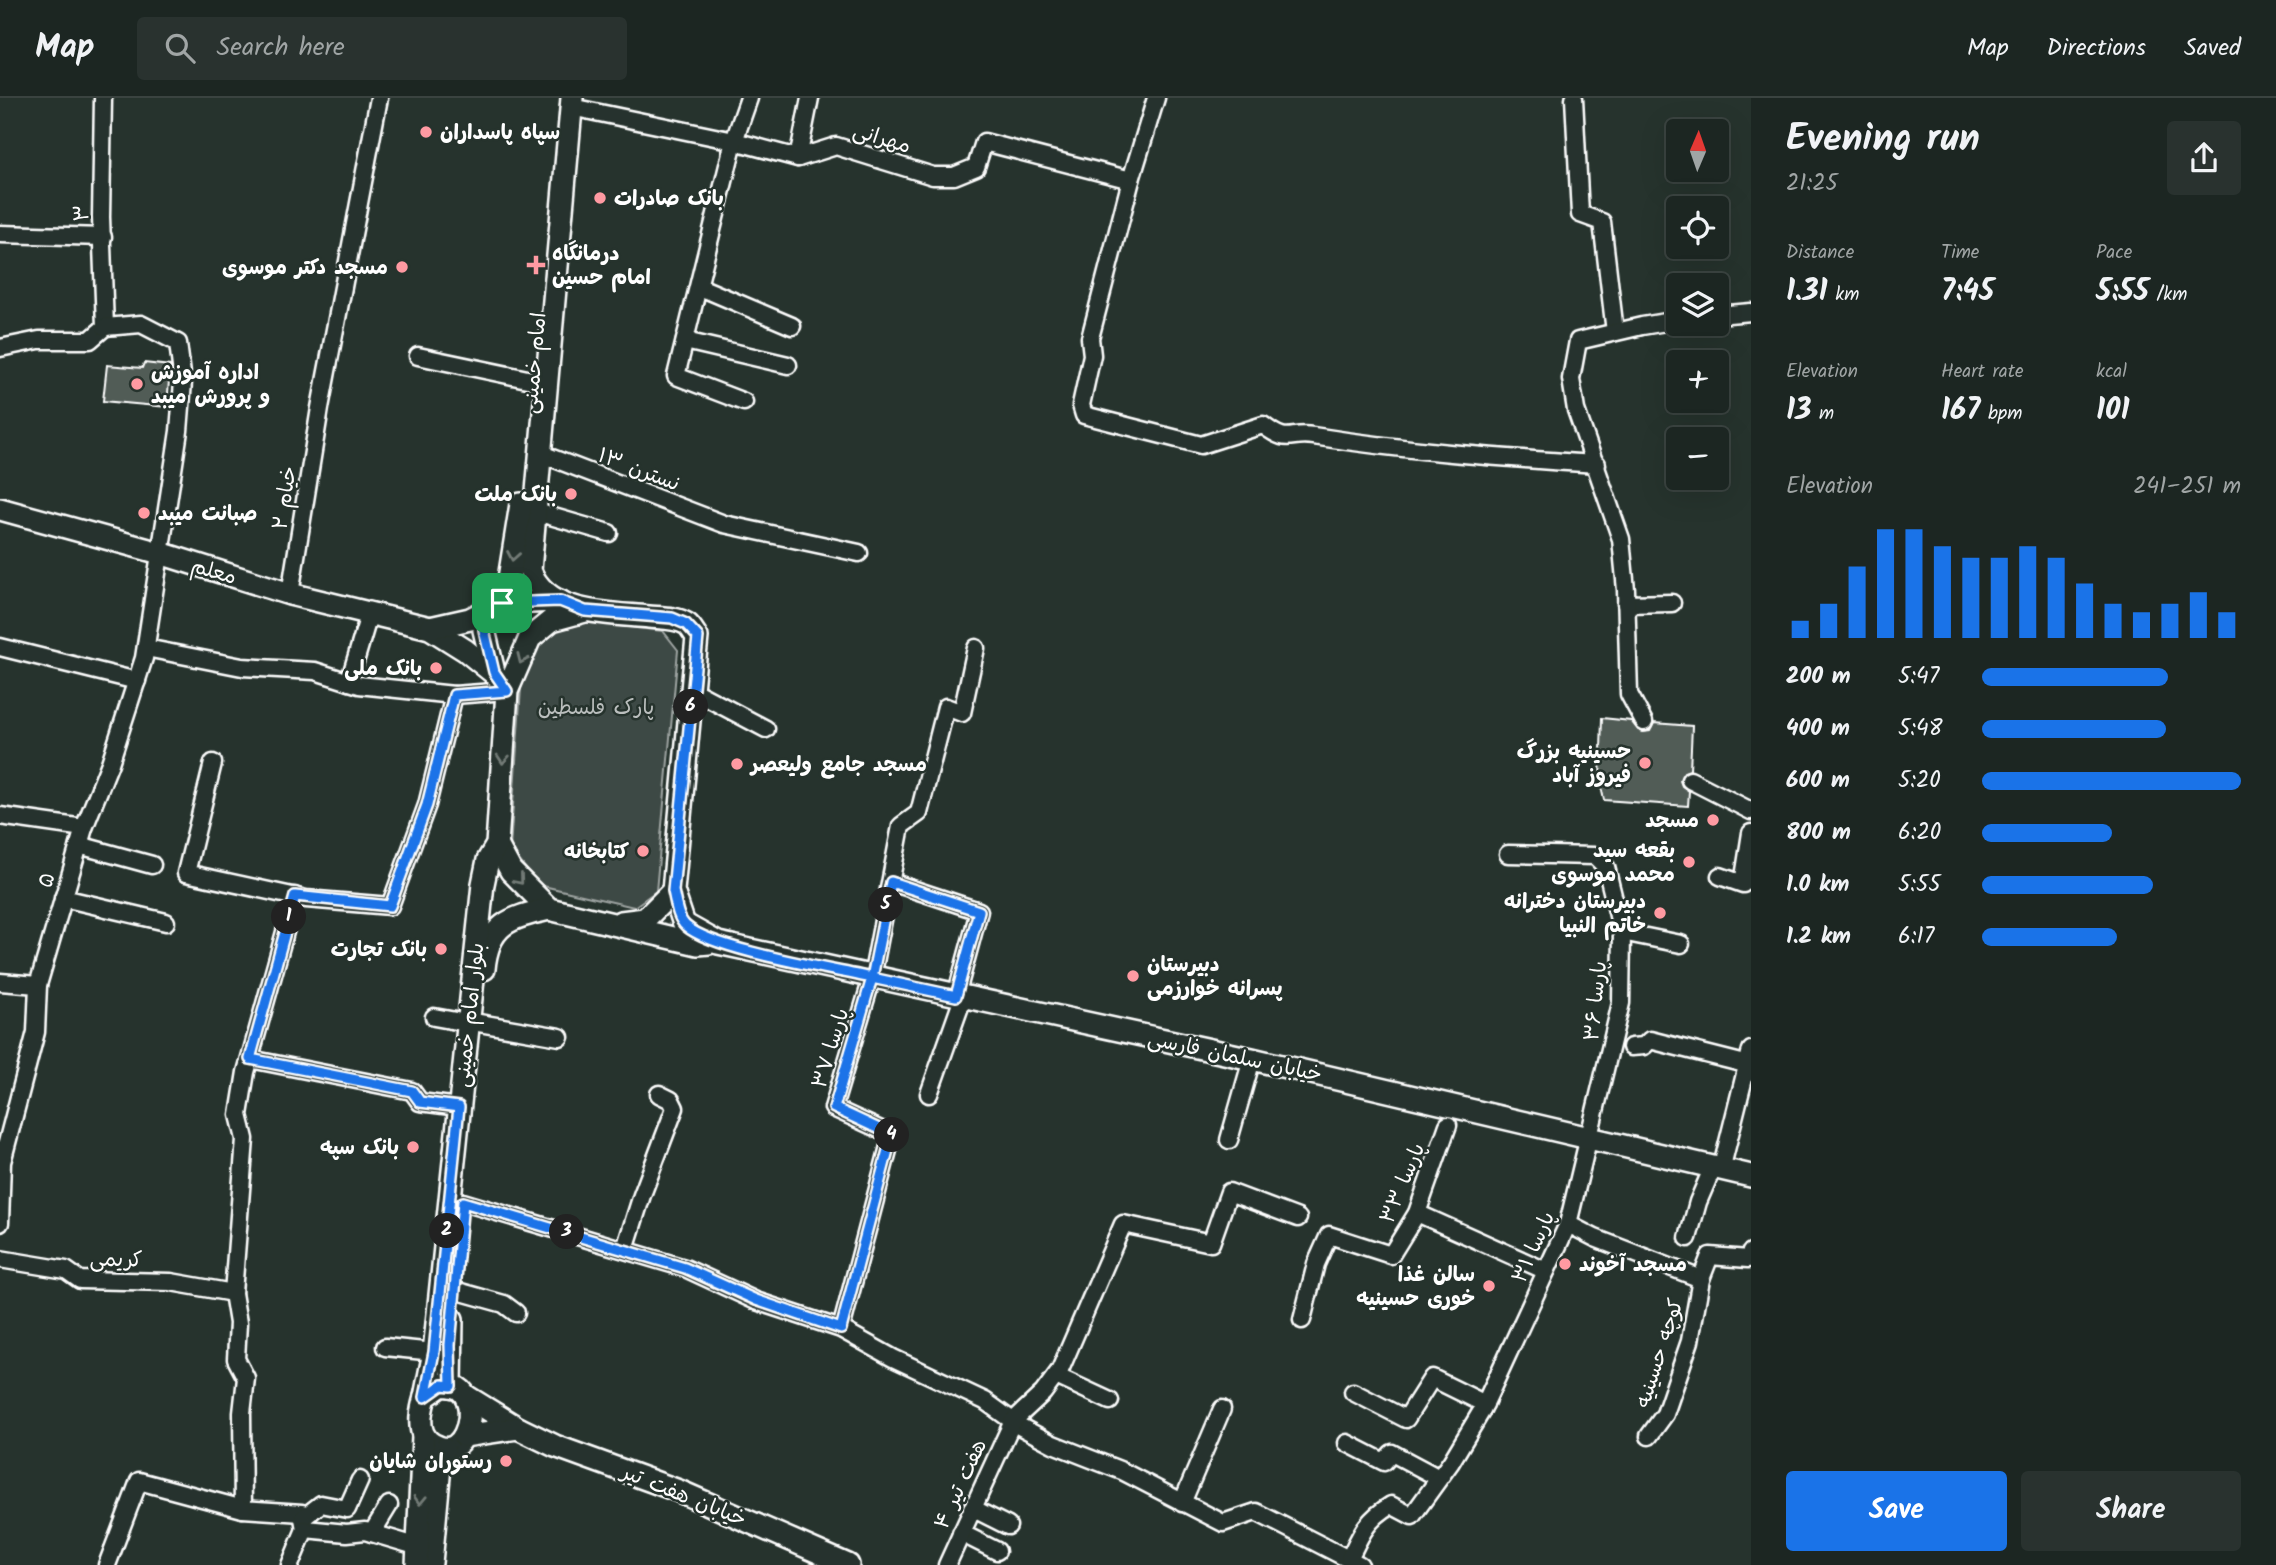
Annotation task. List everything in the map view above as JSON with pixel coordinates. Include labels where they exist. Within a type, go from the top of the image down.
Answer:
[{"type":"main road","name":"امام خمینی","points":[[505,594],[519,523],[533,380],[567,101]]},
{"type":"main road","name":"امام خمینی","points":[[560,601],[534,583],[530,570],[567,101]]},
{"type":"main road","name":"معلم","points":[[0,509],[290,594],[430,628]]},
{"type":"main road","points":[[505,594],[484,630],[494,672],[507,691]]},
{"type":"main road","points":[[430,628],[470,619],[505,594],[560,601],[585,611],[672,618],[686,624],[698,637],[673,891],[684,924],[718,943]]},
{"type":"main road","name":"بلوار امام خمینی","points":[[459,1391],[450,1345],[463,1202],[483,884],[488,860],[497,845],[507,691],[530,638],[552,620],[585,611]]},
{"type":"main road","points":[[430,628],[494,672]]},
{"type":"main road","points":[[497,845],[511,871],[529,892],[549,909],[698,944],[718,943]]},
{"type":"main road","points":[[609,924],[645,919],[673,891]]},
{"type":"main road","name":"بلوار امام خمینی","points":[[425,1397],[434,1352],[459,1107],[486,950],[503,923],[515,917],[549,909]]},
{"type":"main road","name":"خیابان سلمان فارسی","points":[[718,943],[1252,1059],[1751,1176]]},
{"type":"main road","points":[[418,1556],[423,1436],[420,1422],[425,1397],[442,1385],[459,1391],[469,1410],[464,1436],[455,1446],[444,1449],[430,1444],[423,1436]]},
{"type":"main road","name":"خیابان هفت تیر","points":[[459,1391],[518,1428],[555,1446],[679,1491],[848,1565]]},
{"type":"main road","points":[[464,1436],[518,1428]]},
{"type":"main road","points":[[431,1565],[444,1449]]},
{"type":"street","name":"۳","points":[[103,98],[105,327]]},
{"type":"street","name":"خیام ۲","points":[[290,594],[320,408],[379,98]]},
{"type":"street","points":[[744,402],[676,376],[734,141],[749,98]]},
{"type":"street","points":[[567,101],[798,158],[810,98]]},
{"type":"street","points":[[1156,98],[1131,180],[1090,338],[1092,355],[1081,405],[1084,415],[1201,445],[1263,425],[1277,436],[1293,438],[1309,435],[1382,447],[1492,459],[1597,464]]},
{"type":"street","points":[[1574,98],[1580,214],[1602,222],[1615,332]]},
{"type":"street","name":"مهرانی","points":[[798,158],[836,146],[933,176],[954,176],[976,167],[984,142],[1131,180]]},
{"type":"street","points":[[0,234],[103,237]]},
{"type":"street","points":[[700,287],[792,326]]},
{"type":"street","points":[[1729,314],[1751,312]]},
{"type":"street","points":[[1644,722],[1629,694],[1621,539],[1576,410],[1571,379],[1578,341],[1666,322]]},
{"type":"street","name":"۵","points":[[0,1223],[2,1162],[36,1032],[38,985],[83,828],[110,763],[146,648],[179,431],[183,382],[178,343],[141,324],[105,327]]},
{"type":"street","points":[[0,348],[39,340],[90,340],[105,327]]},
{"type":"street","points":[[685,341],[788,365]]},
{"type":"street","points":[[418,356],[533,380]]},
{"type":"street","name":"نسترن ۱۳","points":[[539,453],[724,524],[859,553]]},
{"type":"street","points":[[533,511],[609,533]]},
{"type":"street","points":[[1626,604],[1672,603]]},
{"type":"street","points":[[349,682],[369,615]]},
{"type":"street","points":[[0,647],[137,681]]},
{"type":"street","points":[[146,648],[242,667],[315,671],[349,682],[454,695],[507,691]]},
{"type":"street","points":[[872,978],[901,826],[919,813],[946,707],[962,713],[976,648]]},
{"type":"street","points":[[692,690],[766,730]]},
{"type":"street","points":[[213,762],[186,873],[295,896],[390,906],[427,805],[454,695]]},
{"type":"street","points":[[1690,780],[1751,811]]},
{"type":"street","points":[[0,817],[83,828]]},
{"type":"street","points":[[1720,876],[1742,884],[1751,833]]},
{"type":"street","points":[[79,845],[152,865]]},
{"type":"street","name":"پارسا ۳۶","points":[[1507,854],[1595,856],[1606,867],[1622,932],[1621,1003],[1590,1139]]},
{"type":"street","points":[[891,882],[979,911],[959,997],[929,1094]]},
{"type":"street","points":[[243,1509],[242,1413],[246,1378],[236,1359],[238,1323],[233,1293],[245,1139],[239,1115],[250,1059],[295,896]]},
{"type":"street","points":[[63,898],[166,922]]},
{"type":"street","points":[[1622,932],[1681,944]]},
{"type":"street","name":"پارسا ۳۷","points":[[841,1329],[892,1135],[834,1108],[872,978]]},
{"type":"street","points":[[0,982],[38,985]]},
{"type":"street","points":[[434,1017],[560,1037]]},
{"type":"street","points":[[1630,1047],[1644,1046],[1650,1040],[1750,1058],[1746,1095],[1717,1168],[1698,1202],[1688,1238]]},
{"type":"street","points":[[250,1059],[412,1091],[420,1102],[459,1107]]},
{"type":"street","points":[[1229,1140],[1252,1059]]},
{"type":"street","points":[[625,1249],[675,1108],[671,1100],[660,1094]]},
{"type":"street","name":"پارسا ۳۳","points":[[1302,1320],[1316,1264],[1329,1236],[1391,1255],[1417,1213],[1448,1125]]},
{"type":"street","name":"پارسا ۳۱","points":[[1354,1562],[1367,1522],[1391,1505],[1412,1516],[1451,1462],[1485,1404],[1568,1224],[1590,1139]]},
{"type":"street","points":[[1017,1424],[1056,1376],[1123,1224],[1211,1242],[1229,1192],[1298,1218]]},
{"type":"street","points":[[463,1202],[685,1268],[756,1300],[841,1329],[916,1369],[985,1401],[1017,1424],[1053,1444],[1122,1471],[1223,1523],[1256,1512],[1354,1562]]},
{"type":"street","points":[[1417,1213],[1546,1270]]},
{"type":"street","points":[[1568,1224],[1595,1238],[1701,1279],[1710,1256],[1748,1259],[1751,1252]]},
{"type":"street","name":"کریمی","points":[[0,1259],[66,1270],[80,1280],[171,1282],[233,1293]]},
{"type":"street","name":"کوچه حسینیه","points":[[1649,1436],[1665,1414],[1690,1341],[1701,1279]]},
{"type":"street","points":[[454,1290],[504,1304],[516,1313]]},
{"type":"street","points":[[385,1347],[434,1352]]},
{"type":"street","points":[[1056,1376],[1110,1401]]},
{"type":"street","points":[[1353,1392],[1406,1419],[1432,1378],[1485,1404]]},
{"type":"street","points":[[1182,1503],[1222,1409]]},
{"type":"street","name":"هفت تیر ۴","points":[[948,1561],[972,1508],[1017,1424]]},
{"type":"street","points":[[1347,1443],[1384,1462],[1392,1453],[1439,1478]]},
{"type":"street","points":[[290,1565],[304,1524],[321,1504],[347,1509],[360,1480]]},
{"type":"street","points":[[107,1565],[139,1481],[243,1509],[302,1513],[304,1524]]},
{"type":"street","points":[[372,1533],[389,1506]]},
{"type":"street","points":[[972,1508],[1008,1526]]},
{"type":"street","points":[[304,1524],[372,1533],[418,1556]]},
{"type":"street","points":[[961,1532],[997,1551]]},
{"type":"street","points":[[948,1561],[965,1565]]},
{"type":"green space","name":"پارک فلسطین","points":[[559,619],[663,631],[678,650],[656,891],[634,907],[539,885],[510,849],[521,688],[536,640]]},
{"type":"building","name":"اداره آموزش و پرورش میبد","points":[[144,363],[170,366],[167,407],[103,401],[107,365],[142,368]]},
{"type":"building","points":[[1602,718],[1631,721],[1643,732],[1650,731],[1654,723],[1692,726],[1690,770],[1684,772],[1680,780],[1682,786],[1689,791],[1688,806],[1604,800],[1600,782]]},
{"type":"place","name":"سپاه پاسداران","points":[[426,132]]},
{"type":"place","name":"بانک صادرات","points":[[600,198]]},
{"type":"place","name":"درمانگاه امام حسین","points":[[536,265]]},
{"type":"place","name":"مسجد دکتر موسوی","points":[[402,267]]},
{"type":"place","name":"اداره آموزش و پرورش میبد","points":[[137,384]]},
{"type":"place","name":"بانک ملت","points":[[571,494]]},
{"type":"place","name":"صبانت میبد","points":[[144,513]]},
{"type":"place","name":"بانک ملی","points":[[436,668]]},
{"type":"place","name":"حسینیه بزرگ فیروز آباد","points":[[1645,763]]},
{"type":"place","name":"مسجد جامع ولیعصر","points":[[737,764]]},
{"type":"place","name":"مسجد","points":[[1713,820]]},
{"type":"place","name":"کتابخانه","points":[[643,851]]},
{"type":"place","name":"بقعه سید محمد موسوی","points":[[1689,862]]},
{"type":"place","name":"دبیرستان دخترانه خاتم النبیا","points":[[1660,913]]},
{"type":"place","name":"بانک تجارت","points":[[441,949]]},
{"type":"place","name":"دبیرستان پسرانه خوارزمی","points":[[1133,976]]},
{"type":"place","name":"بانک سپه","points":[[413,1147]]},
{"type":"place","name":"مسجد آخوند","points":[[1565,1264]]},
{"type":"place","name":"سالن غذا خوری حسینیه","points":[[1489,1286]]},
{"type":"place","name":"رستوران شایان","points":[[506,1461]]},
{"type":"route","points":[[502,603],[484,630],[494,672],[507,691],[454,695],[427,805],[390,906],[295,896],[250,1059],[412,1091],[420,1102],[459,1107],[434,1352],[425,1397],[442,1385],[451,1386],[450,1345],[463,1202],[685,1268],[756,1300],[841,1329],[892,1135],[834,1108],[872,978],[956,996],[979,911],[891,882],[872,978],[718,943],[692,930],[678,914],[673,891],[698,637],[686,624],[672,618],[585,611],[560,601],[502,603]]}]
